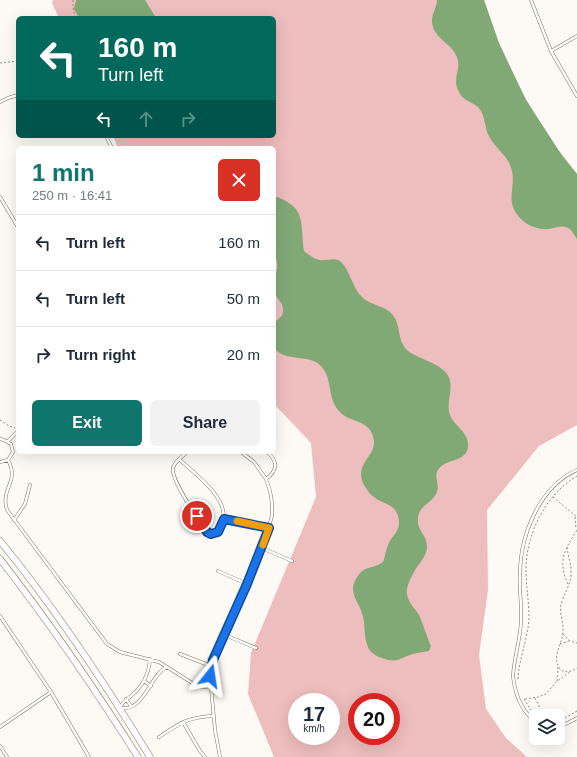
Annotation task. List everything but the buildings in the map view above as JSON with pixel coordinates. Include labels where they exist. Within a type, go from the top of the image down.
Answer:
[{"type":"street","points":[[0,541],[53,609],[120,708],[150,757]]},
{"type":"street","points":[[0,559],[43,616],[111,714],[138,757]]},
{"type":"street","points":[[111,714],[120,708]]},
{"type":"lane","points":[[532,0],[551,51],[577,96]]},
{"type":"lane","points":[[551,51],[577,36]]},
{"type":"lane","points":[[0,102],[16,96]]},
{"type":"lane","points":[[0,197],[16,224]]},
{"type":"lane","points":[[8,441],[16,433]]},
{"type":"lane","points":[[0,440],[8,441],[11,444],[13,452],[8,460],[0,462]]},
{"type":"lane","points":[[179,459],[213,491],[219,500],[224,519],[218,532],[215,534],[207,532],[174,478],[173,468],[179,459],[185,454]]},
{"type":"lane","points":[[220,757],[210,686],[211,666],[262,548],[272,516],[272,503],[266,479],[254,462],[244,454]]},
{"type":"lane","points":[[266,479],[274,472],[276,465],[274,459],[269,454]]},
{"type":"lane","points":[[8,460],[12,467],[13,475],[5,496],[7,510],[107,644],[120,652],[150,659],[168,667],[197,686],[210,686]]},
{"type":"lane","points":[[529,716],[519,701],[514,681],[514,668],[522,622],[520,573],[522,548],[530,523],[546,495],[562,479],[577,470]]},
{"type":"lane","points":[[14,520],[25,504],[30,485]]},
{"type":"lane","points":[[224,519],[269,528]]},
{"type":"lane","points":[[262,548],[292,561]]},
{"type":"lane","points":[[218,571],[247,584]]},
{"type":"lane","points":[[0,616],[50,692],[89,757]]},
{"type":"lane","points":[[225,635],[256,648]]},
{"type":"lane","points":[[180,654],[211,666]]},
{"type":"lane","points":[[120,708],[126,699],[136,691],[144,681],[150,659]]},
{"type":"lane","points":[[120,708],[124,709],[131,706],[142,698],[161,671],[168,667]]},
{"type":"lane","points":[[144,681],[151,686]]},
{"type":"lane","points":[[0,727],[50,692]]},
{"type":"lane","points":[[126,699],[131,706]]},
{"type":"lane","points":[[159,737],[183,722],[199,716],[214,716]]},
{"type":"lane","points":[[565,724],[577,718]]},
{"type":"lane","points":[[183,722],[205,757]]},
{"type":"lane","points":[[0,746],[6,757]]},
{"type":"path","points":[[73,0],[72,7],[74,16]]},
{"type":"path","points":[[0,63],[16,61]]},
{"type":"path","points":[[0,420],[16,430]]},
{"type":"path","points":[[519,685],[519,669],[529,617],[526,568],[527,555],[535,526],[543,510],[553,496],[565,484],[577,476]]},
{"type":"path","points":[[553,496],[576,517],[577,531],[570,539],[564,552],[564,574],[569,585]]},
{"type":"path","points":[[556,682],[558,672],[556,654],[563,634],[561,607],[571,579],[571,568],[566,548]]},
{"type":"path","points":[[563,634],[570,641],[577,643]]},
{"type":"path","points":[[560,644],[570,641]]},
{"type":"path","points":[[557,665],[564,671],[570,672]]},
{"type":"path","points":[[530,709],[524,699],[546,694],[556,682],[577,668]]},
{"type":"path","points":[[534,697],[540,709]]},
{"type":"path","points":[[565,718],[577,711]]},
{"type":"shaded area","points":[[53,0],[484,0],[500,47],[522,92],[548,134],[577,174],[577,425],[539,446],[487,510],[488,590],[479,655],[486,709],[506,738],[527,757],[274,757],[248,694],[251,653],[316,497],[311,443],[276,406],[276,146],[117,146],[114,138],[276,138],[276,16],[58,16],[52,3]]},
{"type":"shaded area","points":[[76,0],[145,0],[155,16],[78,16],[74,9]]},
{"type":"shaded area","points":[[437,0],[484,0],[499,43],[526,100],[561,154],[577,174],[577,239],[571,230],[567,228],[562,227],[545,229],[530,226],[515,212],[512,199],[513,179],[510,165],[490,138],[481,110],[467,101],[459,92],[456,82],[458,66],[457,57],[451,48],[435,32],[433,27],[432,18]]},
{"type":"shaded area","points":[[276,197],[285,200],[297,211],[300,217],[304,251],[312,257],[318,259],[335,259],[340,261],[362,297],[386,309],[393,315],[397,323],[401,341],[406,349],[438,366],[450,379],[450,415],[464,433],[468,441],[467,451],[460,458],[441,466],[436,476],[438,487],[436,494],[419,513],[418,523],[426,541],[427,548],[425,555],[411,578],[407,592],[409,600],[419,615],[431,646],[429,651],[411,655],[399,660],[391,660],[374,654],[366,643],[363,617],[353,592],[354,584],[362,571],[383,562],[388,545],[399,525],[398,515],[393,508],[378,500],[371,494],[363,483],[361,470],[372,452],[374,441],[369,428],[344,415],[335,406],[325,371],[321,366],[316,362],[291,357],[279,353],[276,350],[276,321],[283,313],[281,303],[276,296]]},
{"type":"slow traffic","points":[[237,521],[269,528],[263,545]]},
{"type":"route","points":[[197,516],[204,529],[211,534],[218,532],[224,519],[269,528],[247,584],[213,660],[210,676]]}]
